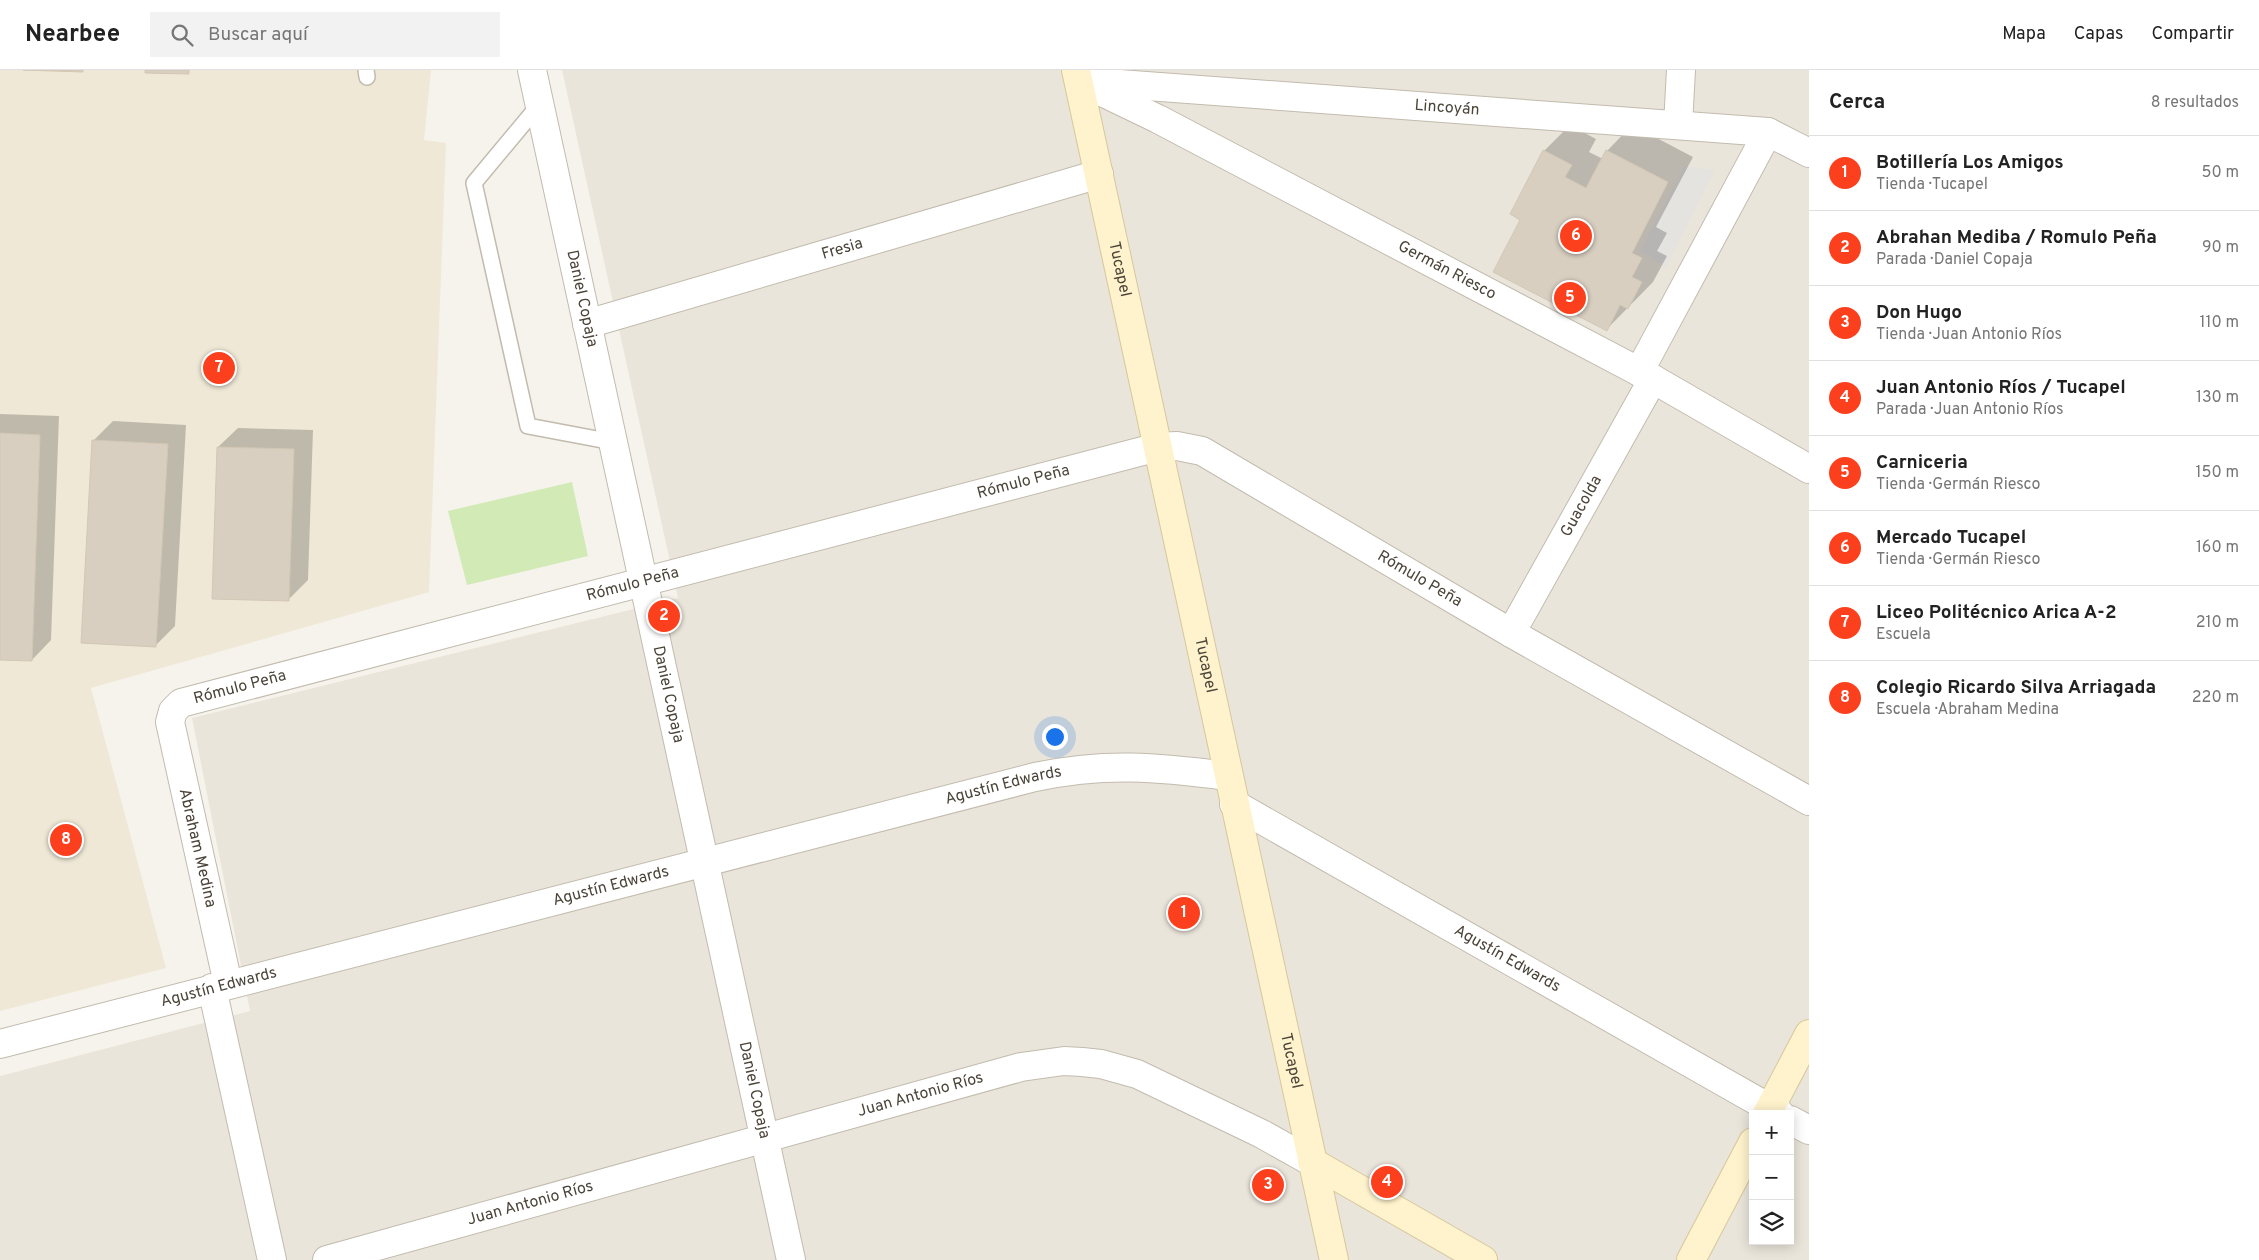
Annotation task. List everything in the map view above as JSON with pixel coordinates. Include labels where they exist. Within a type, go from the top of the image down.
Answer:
[{"type":"main road","name":"Tucapel","points":[[1078,75],[1334,1260]]},
{"type":"main road","points":[[1779,1110],[1809,1034]]},
{"type":"main road","points":[[1691,1260],[1749,1150]]},
{"type":"main road","name":"Juan Antonio Ríos","points":[[1312,1162],[1483,1260]]},
{"type":"street","name":"Daniel Copaja","points":[[532,70],[791,1260]]},
{"type":"street","points":[[1678,125],[1681,70]]},
{"type":"street","name":"Lincoyán","points":[[1078,75],[1768,132],[1809,153]]},
{"type":"street","name":"Germán Riesco","points":[[1078,75],[1646,376],[1809,469]]},
{"type":"street","name":"Guacolda","points":[[1511,633],[1646,376],[1768,132]]},
{"type":"street","name":"Fresia","points":[[587,324],[1099,174]]},
{"type":"street","name":"Rómulo Peña","points":[[173,711],[181,703],[643,581],[1158,447],[1177,446],[1202,451],[1511,633],[1809,801]]},
{"type":"street","name":"Abraham Medina","points":[[173,711],[170,722],[272,1260]]},
{"type":"street","name":"Agustín Edwards","points":[[0,1044],[1062,771],[1109,766],[1155,767],[1228,776]]},
{"type":"street","name":"Agustín Edwards","points":[[1234,804],[1770,1110]]},
{"type":"street","name":"Juan Antonio Ríos","points":[[327,1260],[765,1140],[1021,1067],[1064,1061],[1101,1064],[1137,1074],[1262,1134],[1312,1162]]},
{"type":"street","name":"Agustín Edwards","points":[[1794,1122],[1809,1130]]},
{"type":"lane","points":[[539,105],[474,183],[528,426],[612,442]]},
{"type":"shaded area","points":[[0,70],[431,70],[424,140],[446,143],[429,592],[91,688],[166,968],[0,1011]]},
{"type":"shaded area","points":[[562,70],[1809,70],[1809,1260],[0,1260],[0,1076],[250,1011],[192,718],[678,598]]},
{"type":"shaded area","points":[[1685,166],[1715,170],[1666,267],[1640,251]]},
{"type":"green space","points":[[572,482],[588,556],[467,585],[448,511]]},
{"type":"building","points":[[23,70],[83,70],[83,72]]},
{"type":"building","points":[[145,70],[189,70],[189,74],[145,73]]},
{"type":"building","points":[[1543,150],[1572,165],[1565,177],[1586,188],[1606,150],[1668,182],[1632,253],[1642,258],[1632,277],[1642,282],[1628,309],[1620,305],[1607,331],[1493,272],[1520,220],[1510,214]]},
{"type":"building","points":[[0,433],[40,435],[32,661],[0,660]]},
{"type":"building","points":[[92,440],[168,444],[156,647],[81,643]]},
{"type":"building","points":[[217,447],[294,449],[289,601],[212,599]]},
{"type":"place","name":"Mercado Tucapel","points":[[1576,236]]},
{"type":"place","name":"Carniceria","points":[[1570,298]]},
{"type":"place","name":"Liceo Politécnico Arica A-2","points":[[219,368]]},
{"type":"place","name":"Abrahan Mediba / Romulo Peña","points":[[664,616]]},
{"type":"place","name":"Colegio Ricardo Silva Arriagada","points":[[66,840]]},
{"type":"place","name":"Botillería Los Amigos","points":[[1184,913]]},
{"type":"place","name":"Juan Antonio Ríos / Tucapel","points":[[1387,1182]]},
{"type":"place","name":"Don Hugo","points":[[1268,1185]]}]
